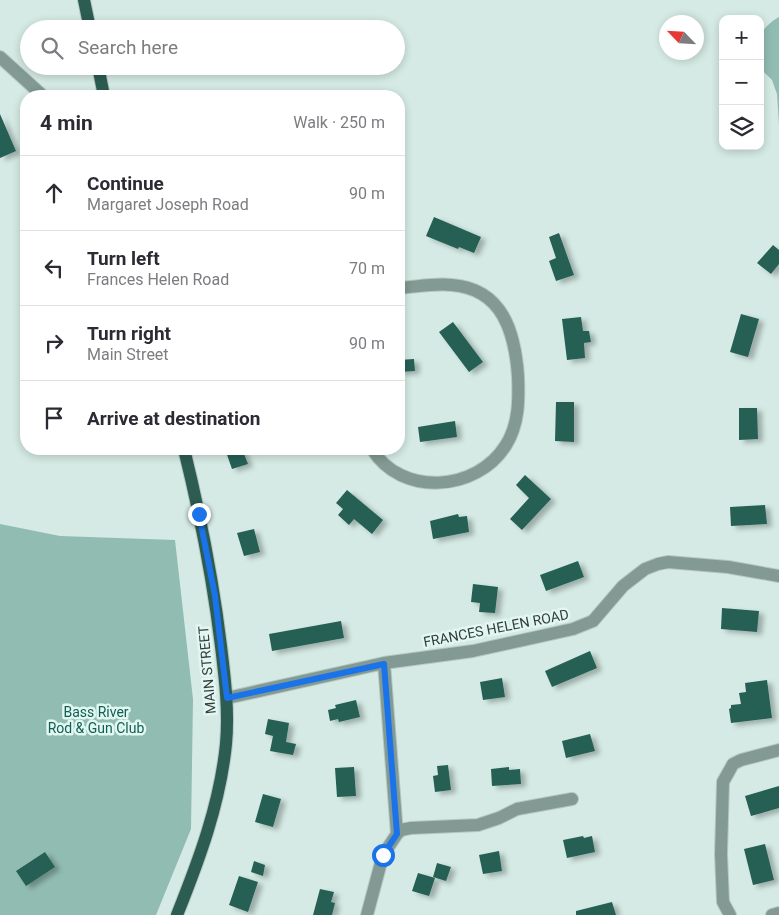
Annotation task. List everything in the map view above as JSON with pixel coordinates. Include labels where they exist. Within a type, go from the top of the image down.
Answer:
[{"type":"main road","points":[[84,0],[88,20]]},
{"type":"main road","points":[[100,75],[103,90]]},
{"type":"main road","name":"MAIN STREET","points":[[177,915],[200,858],[212,816],[226,744],[227,698],[215,596],[185,455]]},
{"type":"street","points":[[0,57],[36,90]]},
{"type":"street","points":[[376,455],[382,463],[392,471],[414,481],[437,483],[454,480],[481,470],[494,461],[512,435],[516,420],[518,383],[515,350],[508,323],[496,306],[477,292],[459,286],[405,288]]},
{"type":"street","name":"FRANCES HELEN ROAD","points":[[227,698],[384,664],[472,651],[573,629],[593,621],[623,586],[645,569],[658,564],[668,562],[728,566],[779,576]]},
{"type":"street","points":[[384,664],[397,834]]},
{"type":"street","points":[[730,915],[723,902],[721,803],[723,782],[733,764],[779,750]]},
{"type":"street","points":[[367,915],[383,855],[401,830],[478,825],[517,809],[572,799]]},
{"type":"street","points":[[772,915],[779,913]]},
{"type":"green space","points":[[779,17],[779,125],[777,94],[772,80],[764,72],[764,30]]},
{"type":"green space","name":"Bass River Rod & Gun Club","points":[[0,524],[60,536],[175,540],[193,699],[191,829],[156,915],[0,915]]},
{"type":"building","points":[[0,114],[16,151],[0,158]]},
{"type":"building","points":[[434,217],[481,237],[474,253],[459,247],[458,249],[426,236]]},
{"type":"building","points":[[559,233],[574,275],[556,281],[549,261],[556,258],[549,237]]},
{"type":"building","points":[[773,245],[779,250],[779,264],[771,274],[757,263]]},
{"type":"building","points":[[741,314],[759,319],[748,357],[730,352]]},
{"type":"building","points":[[581,317],[583,331],[589,331],[591,342],[584,343],[585,358],[567,360],[562,319]]},
{"type":"building","points":[[453,322],[483,362],[469,372],[439,332]]},
{"type":"building","points":[[414,359],[415,371],[405,372],[405,360]]},
{"type":"building","points":[[556,402],[574,402],[574,442],[555,441]]},
{"type":"building","points":[[739,408],[757,408],[758,439],[739,440]]},
{"type":"building","points":[[455,421],[457,437],[420,442],[418,427]]},
{"type":"building","points":[[227,455],[244,455],[248,464],[232,469]]},
{"type":"building","points":[[525,475],[551,499],[522,530],[510,519],[529,498],[516,485]]},
{"type":"building","points":[[347,490],[383,520],[372,534],[354,519],[349,525],[338,515],[343,509],[336,503]]},
{"type":"building","points":[[765,505],[767,524],[731,526],[730,507]]},
{"type":"building","points":[[458,514],[459,517],[467,516],[469,532],[433,539],[430,521]]},
{"type":"building","points":[[254,529],[260,552],[244,556],[237,533]]},
{"type":"building","points":[[578,561],[584,577],[546,591],[540,575]]},
{"type":"building","points":[[473,584],[498,587],[495,613],[479,612],[480,603],[471,602]]},
{"type":"building","points":[[722,608],[759,611],[757,632],[721,629]]},
{"type":"building","points":[[341,621],[344,638],[272,651],[269,634]]},
{"type":"building","points":[[590,651],[597,668],[552,687],[545,671]]},
{"type":"building","points":[[502,678],[505,697],[483,700],[480,682]]},
{"type":"building","points":[[767,680],[772,718],[731,723],[729,709],[731,705],[741,704],[739,693],[746,692],[745,683]]},
{"type":"building","points":[[356,700],[360,717],[339,722],[338,719],[330,721],[328,710],[336,708],[335,705]]},
{"type":"building","points":[[268,719],[289,723],[286,742],[296,744],[293,755],[270,751],[273,736],[265,734]]},
{"type":"building","points":[[590,734],[595,751],[566,758],[562,741]]},
{"type":"building","points":[[448,765],[451,790],[435,792],[433,776],[438,775],[437,766]]},
{"type":"building","points":[[354,767],[356,796],[337,797],[335,768]]},
{"type":"building","points":[[509,767],[509,770],[520,769],[521,784],[492,786],[491,769]]},
{"type":"building","points":[[779,786],[779,808],[751,816],[745,796]]},
{"type":"building","points":[[263,794],[281,799],[273,827],[255,822]]},
{"type":"building","points":[[583,836],[584,838],[592,836],[595,852],[567,858],[563,840]]},
{"type":"building","points":[[765,844],[774,880],[753,885],[744,849]]},
{"type":"building","points":[[499,851],[502,871],[483,874],[479,855]]},
{"type":"building","points":[[45,852],[55,867],[26,886],[16,871]]},
{"type":"building","points":[[254,861],[265,865],[263,876],[251,872]]},
{"type":"building","points":[[437,863],[451,867],[446,881],[433,877]]},
{"type":"building","points":[[418,873],[435,878],[429,896],[412,891]]},
{"type":"building","points":[[239,876],[258,882],[248,912],[229,905]]},
{"type":"building","points":[[320,889],[334,892],[331,902],[335,903],[332,915],[313,915]]},
{"type":"building","points":[[612,902],[616,915],[576,915],[576,911]]},
{"type":"route","points":[[199,514],[215,596],[227,698],[384,664],[397,834],[383,855]]}]
